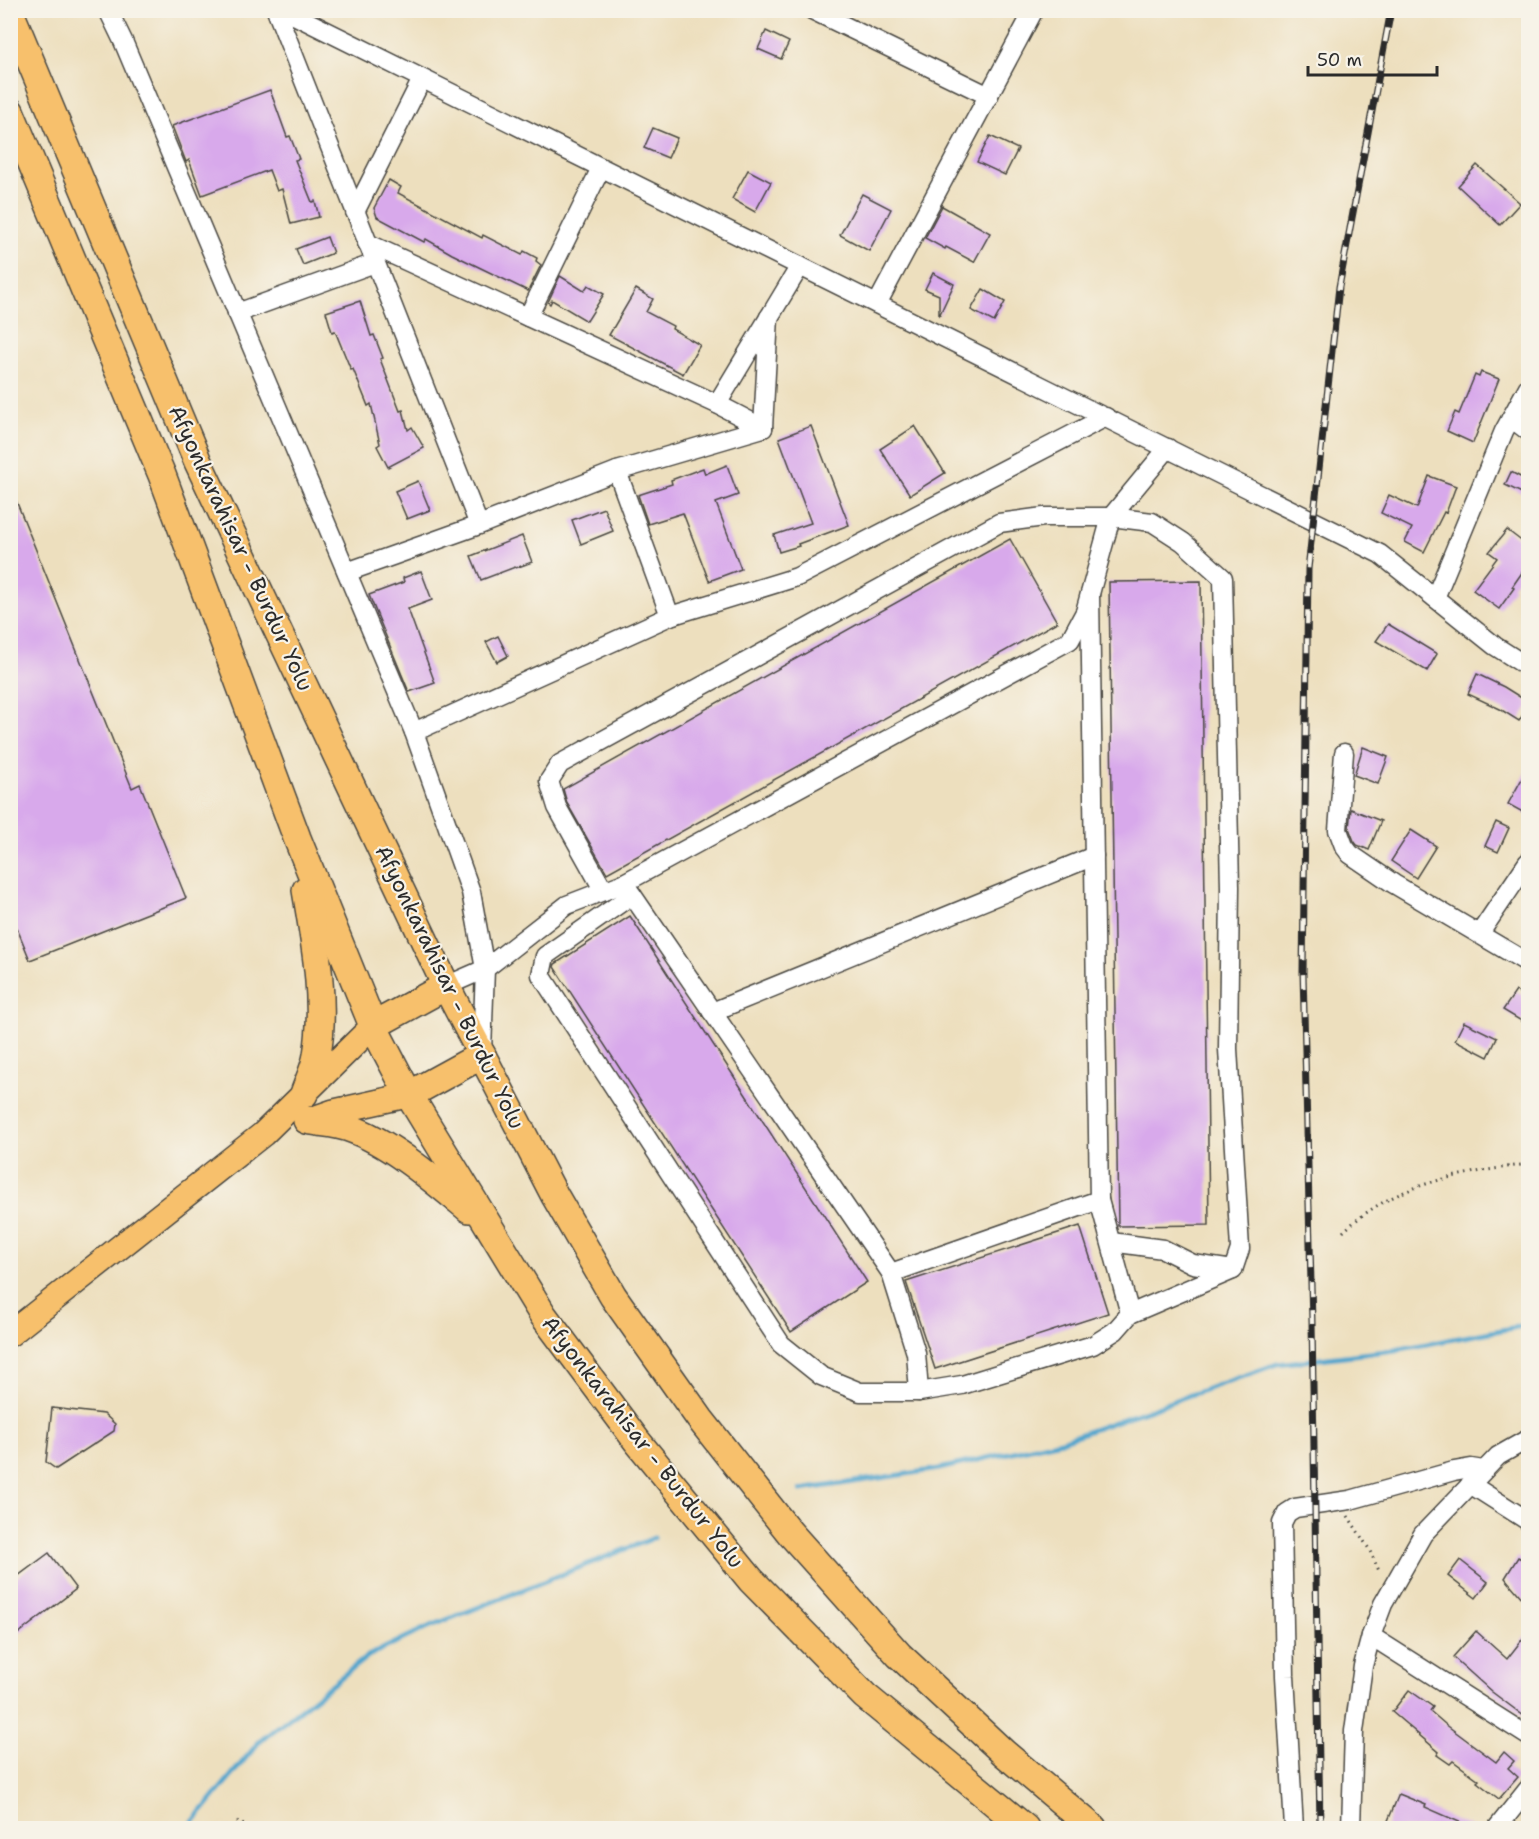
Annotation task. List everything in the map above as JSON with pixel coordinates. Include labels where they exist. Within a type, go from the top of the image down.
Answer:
[{"type":"highway","name":"Afyonkarahisar - Burdur Yolu","points":[[10,12],[198,462],[446,986],[555,1196],[613,1296],[700,1419],[762,1498],[790,1533],[899,1655],[1004,1753],[1093,1828]]},
{"type":"highway","name":"Afyonkarahisar - Burdur Yolu","points":[[10,111],[162,475],[297,838],[373,1026],[409,1095],[543,1315],[637,1441],[751,1580],[865,1696],[1025,1828]]},
{"type":"highway","points":[[297,838],[313,934],[318,984],[317,1056],[305,1107],[386,1147],[428,1175],[485,1222]]},
{"type":"highway","points":[[373,1026],[446,986]]},
{"type":"highway","points":[[409,1095],[482,1055]]},
{"type":"main road","points":[[10,1334],[264,1134],[305,1107],[373,1026]]},
{"type":"main road","points":[[305,1107],[332,1112],[409,1095]]},
{"type":"street","points":[[108,10],[414,732],[471,892],[485,969],[482,1055]]},
{"type":"street","points":[[276,10],[479,525]]},
{"type":"street","points":[[284,10],[1380,554],[1495,646],[1528,667]]},
{"type":"street","points":[[812,10],[990,96]]},
{"type":"street","points":[[877,304],[1034,10]]},
{"type":"street","points":[[355,212],[422,79]]},
{"type":"street","points":[[528,317],[601,168]]},
{"type":"street","points":[[367,243],[717,404],[763,428]]},
{"type":"street","points":[[237,313],[375,263]]},
{"type":"street","points":[[717,404],[800,266]]},
{"type":"street","points":[[763,428],[769,317]]},
{"type":"street","points":[[1435,598],[1511,418],[1528,387]]},
{"type":"street","points":[[414,732],[670,616],[797,577],[1106,417]]},
{"type":"street","points":[[1511,418],[1528,431]]},
{"type":"street","points":[[347,572],[479,525],[617,471],[763,428]]},
{"type":"street","points":[[604,891],[557,807],[549,781],[560,764],[999,523],[1044,517],[1111,517],[1152,522],[1183,542],[1223,578],[1230,888],[1228,1049],[1240,1249],[1233,1270],[1130,1314],[1115,1331],[1093,1345],[962,1385],[919,1392],[860,1392],[821,1376],[781,1344],[541,975],[546,956],[628,889],[1070,640],[1085,612],[1111,517],[1168,448]]},
{"type":"street","points":[[617,471],[670,616]]},
{"type":"street","points":[[1090,594],[1099,1200],[1130,1314]]},
{"type":"street","points":[[1344,753],[1338,830],[1350,854],[1394,884],[1528,963]]},
{"type":"street","points":[[712,1012],[1094,856]]},
{"type":"street","points":[[1480,933],[1528,862]]},
{"type":"street","points":[[446,986],[485,969],[567,905],[604,891],[628,889]]},
{"type":"street","points":[[628,889],[891,1273],[916,1353],[919,1392]]},
{"type":"street","points":[[891,1273],[1099,1200]]},
{"type":"street","points":[[1111,1242],[1163,1249],[1193,1264],[1233,1270]]},
{"type":"street","points":[[1351,1828],[1354,1731],[1363,1666],[1371,1636],[1390,1593],[1423,1534],[1498,1456],[1528,1439]]},
{"type":"street","points":[[1294,1828],[1285,1676],[1282,1523],[1287,1513],[1295,1508],[1339,1502],[1454,1471],[1471,1468],[1484,1470]]},
{"type":"street","points":[[1470,1484],[1528,1521]]},
{"type":"street","points":[[1371,1636],[1528,1736]]},
{"type":"street","points":[[1497,1828],[1528,1789]]},
{"type":"path","points":[[1343,1233],[1372,1207],[1405,1190],[1480,1171],[1528,1164]]},
{"type":"path","points":[[1339,1502],[1369,1549],[1390,1593]]},
{"type":"path","points":[[237,1821],[249,1828]]},
{"type":"building","points":[[766,31],[789,42],[781,59],[758,49]]},
{"type":"building","points":[[270,90],[287,137],[290,136],[299,159],[295,160],[312,202],[315,201],[319,217],[291,224],[282,189],[277,191],[269,170],[202,195],[189,160],[186,162],[172,126]]},
{"type":"building","points":[[653,128],[677,138],[668,158],[644,148]]},
{"type":"building","points":[[990,136],[1018,149],[1005,175],[977,162]]},
{"type":"building","points":[[1477,165],[1520,203],[1500,225],[1458,186]]},
{"type":"building","points":[[748,170],[771,182],[755,212],[732,199]]},
{"type":"building","points":[[389,180],[401,187],[398,193],[482,238],[483,235],[522,255],[524,251],[537,258],[536,261],[541,265],[528,291],[426,239],[424,242],[377,217],[374,208]]},
{"type":"building","points":[[862,194],[891,209],[869,251],[840,235]]},
{"type":"building","points":[[942,206],[990,233],[974,262],[925,238]]},
{"type":"building","points":[[327,237],[333,253],[303,265],[296,249]]},
{"type":"building","points":[[933,273],[954,284],[939,316],[939,295],[925,289]]},
{"type":"building","points":[[560,276],[584,291],[588,285],[604,294],[587,321],[552,300],[550,304],[548,302]]},
{"type":"building","points":[[636,289],[653,299],[646,312],[673,326],[672,329],[700,345],[683,374],[609,335]]},
{"type":"building","points":[[983,289],[1005,302],[994,322],[971,310]]},
{"type":"building","points":[[360,301],[371,336],[374,335],[383,358],[380,359],[400,411],[403,410],[408,430],[412,427],[424,448],[388,467],[377,446],[380,444],[371,404],[368,406],[335,331],[332,332],[326,312]]},
{"type":"building","points":[[1481,372],[1499,379],[1473,443],[1447,431],[1455,412],[1459,414],[1475,375],[1479,377]]},
{"type":"building","points":[[811,426],[849,525],[779,552],[774,535],[811,523],[779,438]]},
{"type":"building","points":[[915,426],[945,473],[910,495],[880,449]]},
{"type":"building","points":[[727,465],[738,495],[716,503],[741,569],[709,581],[683,513],[648,524],[638,495],[672,484],[671,480],[703,468],[705,474]]},
{"type":"building","points":[[1511,472],[1528,481],[1528,496],[1505,485]]},
{"type":"building","points":[[1429,476],[1456,486],[1446,513],[1444,512],[1424,552],[1405,542],[1412,528],[1381,513],[1389,495],[1417,508]]},
{"type":"building","points":[[418,481],[430,510],[407,519],[395,491]]},
{"type":"building","points":[[11,488],[132,788],[140,784],[186,898],[30,960],[10,911]]},
{"type":"building","points":[[604,508],[613,531],[581,544],[572,520]]},
{"type":"building","points":[[1507,530],[1528,546],[1528,564],[1499,609],[1473,590],[1497,558],[1489,552]]},
{"type":"building","points":[[522,536],[532,562],[481,580],[471,556]]},
{"type":"building","points":[[1010,539],[1057,622],[607,873],[567,803],[563,789]]},
{"type":"building","points":[[421,571],[432,600],[408,609],[435,683],[409,692],[369,595],[404,582],[403,578]]},
{"type":"building","points":[[1201,581],[1209,1225],[1118,1226],[1109,582]]},
{"type":"building","points":[[1388,624],[1437,654],[1427,671],[1376,641]]},
{"type":"building","points":[[498,636],[508,656],[497,662],[486,642]]},
{"type":"building","points":[[1477,674],[1528,702],[1528,707],[1519,721],[1468,694]]},
{"type":"building","points":[[1363,747],[1388,757],[1378,784],[1354,775]]},
{"type":"building","points":[[1528,768],[1528,815],[1508,804]]},
{"type":"building","points":[[1351,809],[1381,821],[1369,850],[1357,845],[1354,841],[1349,828]]},
{"type":"building","points":[[1496,822],[1509,828],[1498,852],[1485,846]]},
{"type":"building","points":[[1411,830],[1436,846],[1416,878],[1391,861]]},
{"type":"building","points":[[630,916],[867,1282],[791,1332],[554,967],[555,964]]},
{"type":"building","points":[[1516,991],[1528,999],[1528,1013],[1523,1022],[1503,1010]]},
{"type":"building","points":[[1464,1022],[1497,1038],[1488,1057],[1455,1040]]},
{"type":"building","points":[[1080,1226],[1108,1313],[935,1369],[906,1282]]},
{"type":"building","points":[[52,1408],[104,1414],[115,1424],[114,1431],[56,1469],[46,1462]]},
{"type":"building","points":[[49,1553],[76,1589],[10,1640],[10,1582]]},
{"type":"building","points":[[1518,1557],[1528,1563],[1528,1605],[1505,1578]]},
{"type":"building","points":[[1460,1560],[1488,1582],[1476,1598],[1448,1576]]},
{"type":"building","points":[[1476,1631],[1507,1659],[1528,1632],[1528,1719],[1492,1692],[1453,1657]]},
{"type":"building","points":[[1409,1690],[1433,1707],[1430,1711],[1445,1724],[1496,1762],[1504,1752],[1514,1761],[1508,1768],[1518,1777],[1499,1799],[1477,1782],[1479,1780],[1453,1761],[1450,1764],[1437,1755],[1439,1752],[1392,1712]]},
{"type":"building","points":[[1399,1794],[1426,1805],[1425,1807],[1473,1828],[1385,1828]]},
{"type":"waterway","points":[[801,1490],[939,1469],[1061,1441],[1277,1364],[1395,1350],[1528,1325]]},
{"type":"waterway","points":[[188,1828],[259,1742],[368,1656],[426,1628],[654,1538]]},
{"type":"railway","points":[[1320,1828],[1312,1322],[1303,973],[1308,569],[1339,287],[1391,10]]}]
